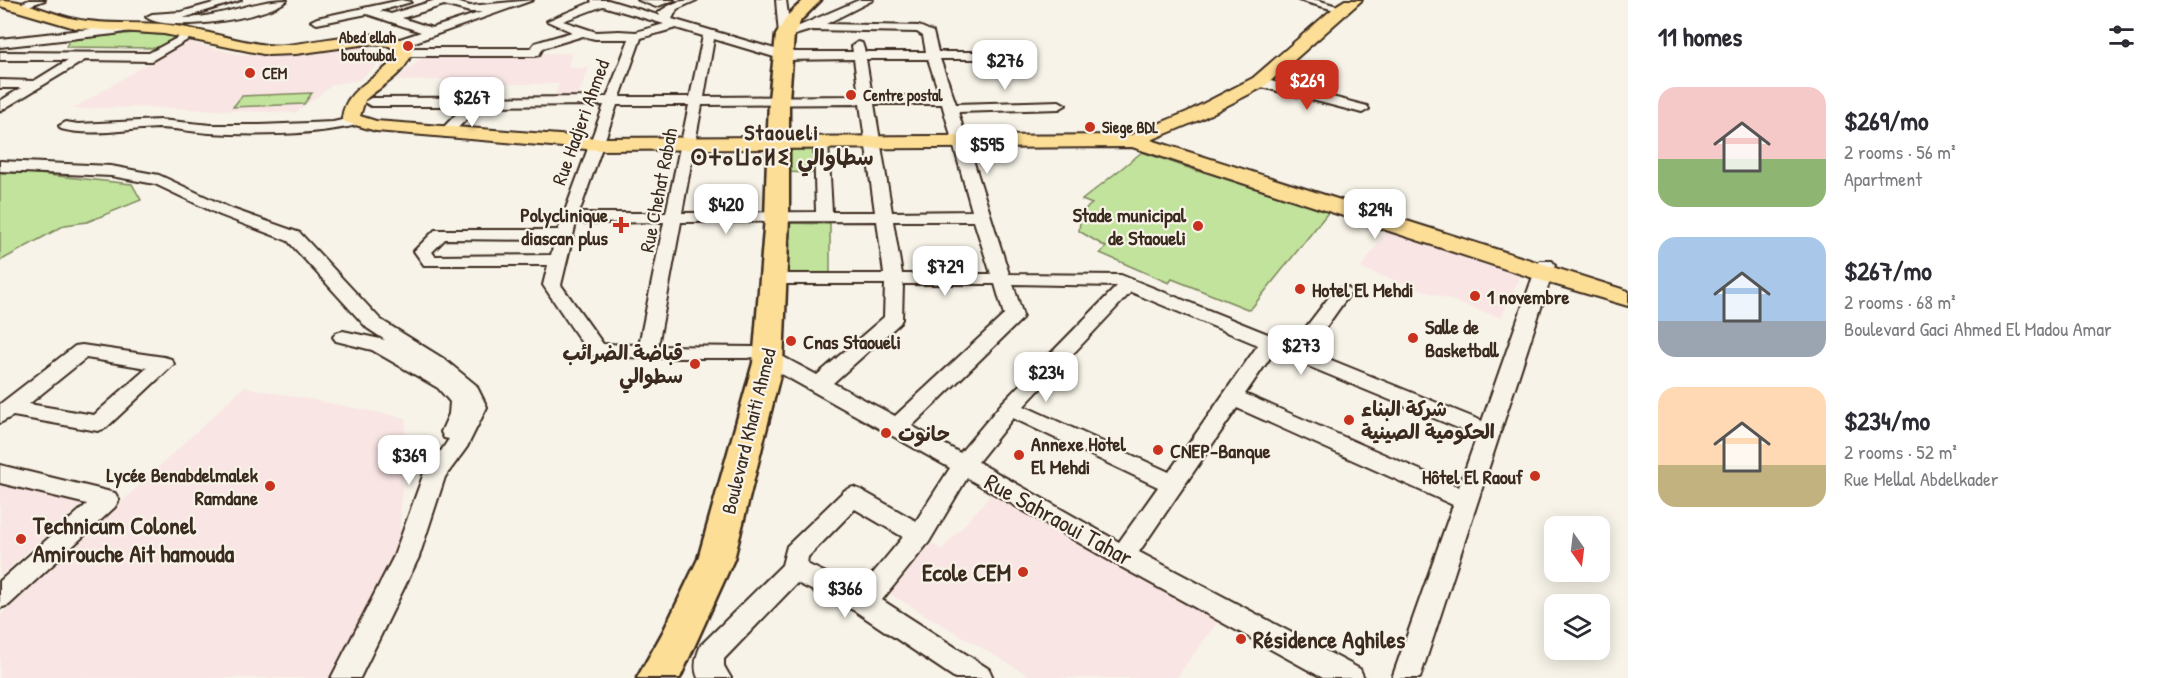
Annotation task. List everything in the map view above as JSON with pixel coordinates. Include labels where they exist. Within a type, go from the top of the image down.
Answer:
[{"type":"highway","points":[[782,4],[793,11],[808,4]]},
{"type":"highway","points":[[785,35],[794,18],[808,4]]},
{"type":"highway","name":"Boulevard Khaiti Ahmed","points":[[658,678],[677,645],[716,559],[764,357],[774,279],[779,99],[785,35]]},
{"type":"main road","points":[[0,1],[75,24],[192,33],[268,50],[296,49],[368,39],[401,48],[402,60],[352,105],[351,117],[356,121],[375,126],[598,144],[961,142],[1143,137],[1545,269],[1628,299]]},
{"type":"main road","points":[[1143,137],[1193,116],[1259,82],[1348,4]]},
{"type":"main road","points":[[1545,269],[1628,290]]},
{"type":"street","points":[[20,6],[40,0]]},
{"type":"street","points":[[0,43],[114,32],[152,17],[208,0]]},
{"type":"street","points":[[152,17],[181,15],[236,0]]},
{"type":"street","points":[[152,17],[192,23],[210,21],[282,0]]},
{"type":"street","points":[[317,21],[411,0]]},
{"type":"street","points":[[401,48],[432,32],[508,10],[528,0]]},
{"type":"street","points":[[619,8],[642,0],[656,4],[669,0]]},
{"type":"street","points":[[660,20],[670,16],[664,13],[672,10],[668,9],[692,0]]},
{"type":"street","points":[[782,4],[785,35],[810,27],[868,0]]},
{"type":"street","points":[[1303,0],[1348,4]]},
{"type":"street","points":[[391,18],[439,1],[470,9],[508,10]]},
{"type":"street","points":[[676,24],[636,36],[619,34],[595,36],[553,21],[599,1],[676,24],[709,36],[784,56],[981,55]]},
{"type":"street","points":[[367,11],[432,32]]},
{"type":"street","points":[[810,27],[924,30],[929,34],[933,57],[950,104],[981,216],[1014,316],[897,427]]},
{"type":"street","points":[[819,384],[893,319],[894,280],[865,100],[856,28]]},
{"type":"street","points":[[401,48],[535,52],[539,46],[583,32]]},
{"type":"street","points":[[0,57],[151,57],[192,33]]},
{"type":"street","name":"Rue Hadjeri Ahmed","points":[[636,36],[566,227],[552,285],[597,350],[764,357]]},
{"type":"street","name":"Rue Chehat Rabah","points":[[647,352],[709,36]]},
{"type":"street","points":[[0,107],[83,57]]},
{"type":"street","points":[[65,68],[120,69]]},
{"type":"street","points":[[1259,82],[1362,110]]},
{"type":"street","points":[[0,84],[36,85]]},
{"type":"street","points":[[371,102],[779,99],[1059,105]]},
{"type":"street","points":[[445,133],[476,101]]},
{"type":"street","points":[[66,126],[78,128],[160,124],[211,129],[260,129],[333,126],[356,121]]},
{"type":"street","points":[[821,143],[824,217]]},
{"type":"street","points":[[0,166],[111,171],[159,180],[226,212],[294,237],[374,324],[436,364],[469,390],[476,407],[467,428],[450,456],[437,471]]},
{"type":"street","points":[[558,260],[430,261],[423,251],[441,234],[674,218],[981,216]]},
{"type":"street","points":[[1406,678],[1545,269]]},
{"type":"street","points":[[774,279],[1115,279],[1488,432]]},
{"type":"street","points":[[864,603],[920,535],[963,465],[1010,408],[1129,284]]},
{"type":"street","points":[[1296,354],[1342,292]]},
{"type":"street","points":[[343,337],[378,345],[445,383],[461,400],[460,414],[442,451],[406,557],[345,678]]},
{"type":"street","points":[[1123,556],[1270,343]]},
{"type":"street","points":[[82,351],[164,364],[98,423],[5,411],[82,351]]},
{"type":"street","name":"Rue Sahraoui Tahar","points":[[764,357],[819,384],[1123,556],[1350,678]]},
{"type":"street","points":[[1232,397],[1465,500]]},
{"type":"street","points":[[1010,408],[1172,483]]},
{"type":"street","points":[[0,474],[107,500],[0,597]]},
{"type":"street","points":[[717,678],[709,671],[711,654],[794,569],[796,554],[853,496],[920,535]]},
{"type":"street","points":[[794,569],[864,603],[979,678]]},
{"type":"shaded area","name":"CEM","points":[[184,41],[237,54],[253,55],[277,55],[355,45],[368,46],[374,51],[376,66],[359,80],[334,84],[295,113],[141,107],[73,109]]},
{"type":"shaded area","points":[[571,53],[568,68],[589,68],[577,97],[554,97],[559,84],[450,84],[452,80],[395,81],[426,54]]},
{"type":"shaded area","name":"1 novembre","points":[[1388,228],[1522,273],[1501,318],[1361,268]]},
{"type":"shaded area","name":"Lycée Benabdelmalek Ramdane","points":[[244,387],[406,418],[398,555],[328,678],[0,678],[0,616]]},
{"type":"shaded area","name":"Technicum Colonel Amirouche Ait hamouda","points":[[0,482],[83,503],[0,576]]},
{"type":"shaded area","name":"Ecole CEM","points":[[995,490],[1219,620],[1176,678],[1033,678],[890,594],[932,543],[942,550]]},
{"type":"green space","points":[[134,33],[178,36],[158,48],[66,47],[69,40]]},
{"type":"green space","points":[[312,93],[304,104],[233,107],[242,96]]},
{"type":"green space","points":[[788,147],[815,147],[813,173],[784,172]]},
{"type":"green space","name":"Stade municipal de Staoueli","points":[[1142,152],[1200,172],[1205,168],[1330,210],[1250,310],[1172,279],[1169,283],[1100,253],[1106,247],[1079,231],[1080,221],[1086,219],[1083,215],[1085,209],[1092,204],[1082,200]]},
{"type":"green space","points":[[0,173],[29,173],[132,184],[141,200],[87,222],[65,225],[0,261]]},
{"type":"green space","points":[[787,223],[830,224],[830,273],[784,273]]},
{"type":"place","name":"Abed ellah boutoubal","points":[[408,46]]},
{"type":"place","name":"CEM","points":[[250,73]]},
{"type":"place","name":"Centre postal","points":[[851,95]]},
{"type":"place","name":"Siege BDL","points":[[1090,127]]},
{"type":"place","name":"Polyclinique diascan plus","points":[[621,225]]},
{"type":"place","name":"Stade municipal de Staoueli","points":[[1198,226]]},
{"type":"place","name":"Hotel El Mehdi","points":[[1300,289]]},
{"type":"place","name":"1 novembre","points":[[1475,296]]},
{"type":"place","name":"Salle de Basketball","points":[[1413,338]]},
{"type":"place","name":"Cnas Staoueli","points":[[791,341]]},
{"type":"place","name":"قباضة الضرائب سطوالي","points":[[695,364]]},
{"type":"place","name":"شركة البناء الحكومية الصينية","points":[[1349,420]]},
{"type":"place","name":"حانوت","points":[[886,433]]},
{"type":"place","name":"CNEP-Banque","points":[[1158,450]]},
{"type":"place","name":"Annexe Hotel El Mehdi","points":[[1019,455]]},
{"type":"place","name":"Hôtel El Raouf","points":[[1535,476]]},
{"type":"place","name":"Lycée Benabdelmalek Ramdane","points":[[270,486]]},
{"type":"place","name":"Technicum Colonel Amirouche Ait hamouda","points":[[21,539]]},
{"type":"place","name":"Ecole CEM","points":[[1023,572]]},
{"type":"place","name":"Résidence Aghiles","points":[[1241,639]]},
{"type":"district","name":"Staoueli ⵙⵜⴰⵡⴰⵍⵉ سطاوالي","points":[[782,144]]}]
